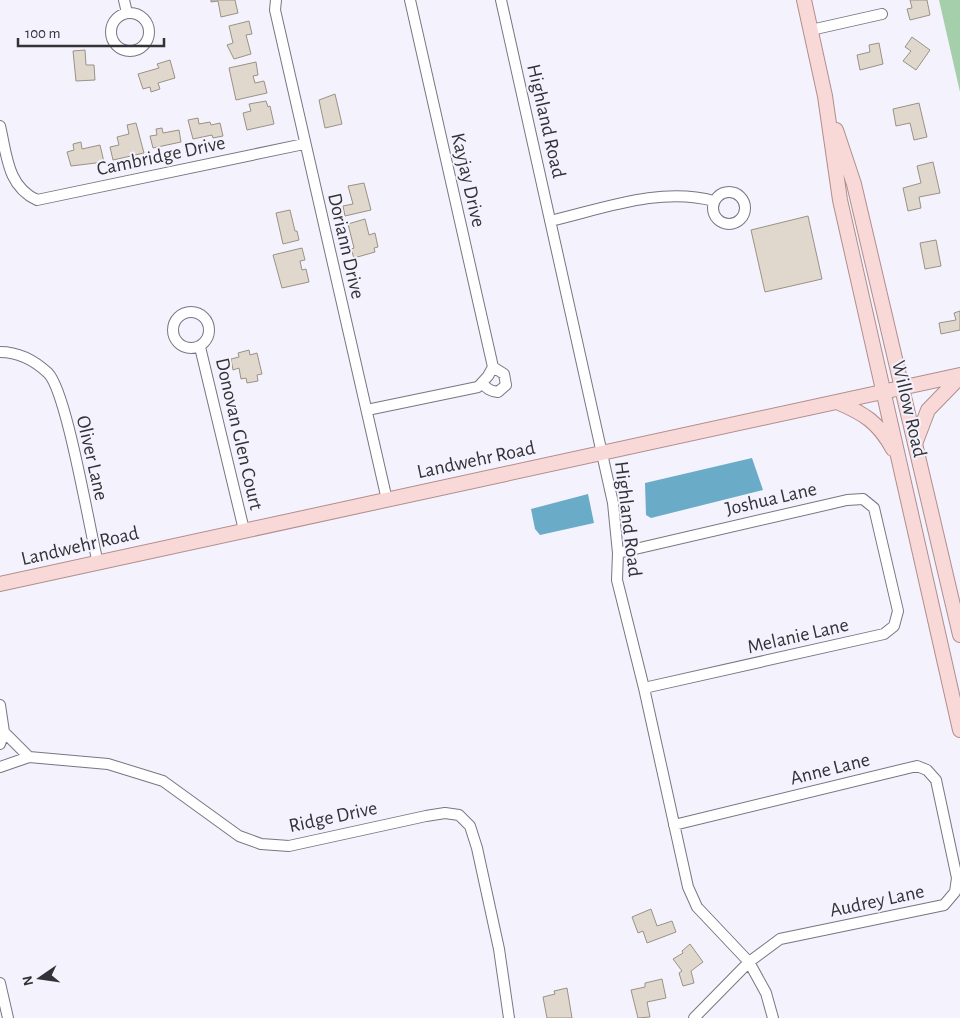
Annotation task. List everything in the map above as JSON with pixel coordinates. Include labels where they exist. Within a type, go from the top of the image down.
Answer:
[{"type":"main road","name":"Willow Road","points":[[804,0],[825,96],[840,200],[960,730]]},
{"type":"main road","name":"Willow Road","points":[[825,96],[854,184],[960,635]]},
{"type":"main road","name":"Landwehr Road","points":[[0,584],[603,454],[901,387],[960,376]]},
{"type":"main road","points":[[915,445],[928,410],[960,376]]},
{"type":"main road","points":[[837,402],[865,415],[880,428],[900,460]]},
{"type":"street","points":[[124,0],[127,13]]},
{"type":"street","name":"Doriann Drive","points":[[276,0],[275,10],[304,144],[387,500]]},
{"type":"street","name":"Kayjay Drive","points":[[410,0],[493,367],[504,374],[506,386],[498,392],[492,391],[482,383]]},
{"type":"street","name":"Highland Road","points":[[501,0],[603,454],[613,502],[618,553],[617,580],[644,688],[688,887],[697,907],[750,962],[766,993],[773,1018]]},
{"type":"street","points":[[810,30],[882,14]]},
{"type":"street","name":"Cambridge Drive","points":[[0,126],[14,182],[26,195],[37,200],[304,144]]},
{"type":"street","points":[[550,221],[656,197],[700,198],[714,201]]},
{"type":"street","name":"Donovan Glen Court","points":[[200,347],[244,530]]},
{"type":"street","name":"Oliver Lane","points":[[0,352],[27,356],[49,373],[56,387],[69,429],[98,563]]},
{"type":"street","points":[[367,410],[478,387],[493,367]]},
{"type":"street","name":"Joshua Lane","points":[[618,553],[847,500],[863,499],[874,508],[888,564]]},
{"type":"street","name":"Melanie Lane","points":[[644,688],[884,634],[894,626],[898,611],[888,564]]},
{"type":"street","points":[[0,705],[4,732],[0,744]]},
{"type":"street","points":[[0,767],[29,757],[4,732]]},
{"type":"street","name":"Ridge Drive","points":[[29,757],[108,764],[163,781],[239,836],[261,844],[289,846],[426,816],[445,813],[458,815],[470,826],[477,848],[499,949],[509,1018]]},
{"type":"street","name":"Anne Lane","points":[[674,825],[917,766],[927,770],[936,780],[948,834]]},
{"type":"street","name":"Audrey Lane","points":[[694,1018],[750,962],[780,939],[944,905],[955,892],[957,878],[948,834]]},
{"type":"street","points":[[0,983],[8,1018]]},
{"type":"green space","points":[[939,0],[960,0],[960,92]]},
{"type":"water","points":[[752,458],[763,490],[651,518],[646,515],[645,483]]},
{"type":"water","points":[[588,494],[594,523],[540,535],[535,529],[531,509]]},
{"type":"building","points":[[211,0],[235,0],[238,13],[221,17],[218,1],[211,2]]},
{"type":"building","points":[[910,0],[927,0],[930,15],[910,20],[907,9],[912,8]]},
{"type":"building","points":[[249,21],[252,34],[246,35],[251,54],[234,59],[227,45],[233,43],[229,26]]},
{"type":"building","points":[[912,37],[930,50],[916,70],[903,61],[911,51],[905,47]]},
{"type":"building","points":[[879,43],[883,64],[860,70],[857,55],[870,52],[869,45]]},
{"type":"building","points":[[85,50],[86,65],[94,65],[95,80],[76,81],[73,51]]},
{"type":"building","points":[[170,60],[175,78],[158,83],[160,89],[151,92],[150,87],[143,89],[138,74],[159,68],[157,64]]},
{"type":"building","points":[[256,62],[258,75],[253,76],[255,83],[264,81],[267,93],[236,100],[229,68]]},
{"type":"building","points":[[335,94],[342,124],[325,128],[319,100]]},
{"type":"building","points":[[266,101],[268,107],[270,106],[274,124],[247,130],[243,113],[251,111],[249,104]]},
{"type":"building","points":[[919,103],[927,137],[914,140],[910,123],[896,126],[893,109]]},
{"type":"building","points":[[198,118],[199,124],[210,122],[211,125],[220,123],[223,136],[213,138],[212,135],[193,139],[188,120]]},
{"type":"building","points":[[136,123],[144,153],[113,160],[110,147],[119,145],[117,137],[129,134],[127,125]]},
{"type":"building","points":[[162,128],[163,133],[179,130],[181,142],[153,148],[150,136],[157,135],[156,129]]},
{"type":"building","points":[[81,142],[82,149],[100,145],[104,162],[71,166],[67,152],[74,150],[73,144]]},
{"type":"building","points":[[933,162],[940,193],[919,197],[921,208],[908,211],[903,188],[921,183],[917,166]]},
{"type":"building","points":[[364,183],[371,210],[345,216],[343,206],[353,204],[348,186]]},
{"type":"building","points":[[290,210],[299,240],[283,244],[276,213]]},
{"type":"building","points":[[808,216],[822,279],[765,292],[751,230]]},
{"type":"building","points":[[365,219],[369,235],[375,233],[378,247],[374,248],[375,252],[354,258],[351,249],[354,248],[348,224]]},
{"type":"building","points":[[936,240],[941,266],[925,269],[920,243]]},
{"type":"building","points":[[302,248],[305,260],[300,261],[302,270],[306,269],[309,282],[282,288],[273,255]]},
{"type":"building","points":[[960,311],[960,330],[941,334],[939,323],[956,320],[954,313]]},
{"type":"building","points":[[249,350],[250,355],[257,353],[262,374],[257,375],[258,381],[247,383],[246,378],[241,379],[239,368],[233,370],[231,359],[239,357],[238,353]]},
{"type":"building","points":[[651,909],[657,926],[672,921],[676,932],[647,943],[643,931],[638,933],[632,917]]},
{"type":"building","points":[[690,944],[703,962],[691,971],[694,983],[683,986],[679,973],[682,971],[673,959],[683,953],[682,951]]},
{"type":"building","points":[[662,979],[666,998],[647,1002],[650,1017],[638,1018],[631,990],[645,987],[645,983]]},
{"type":"building","points":[[567,988],[572,1018],[547,1018],[543,997],[555,994],[554,991]]}]
